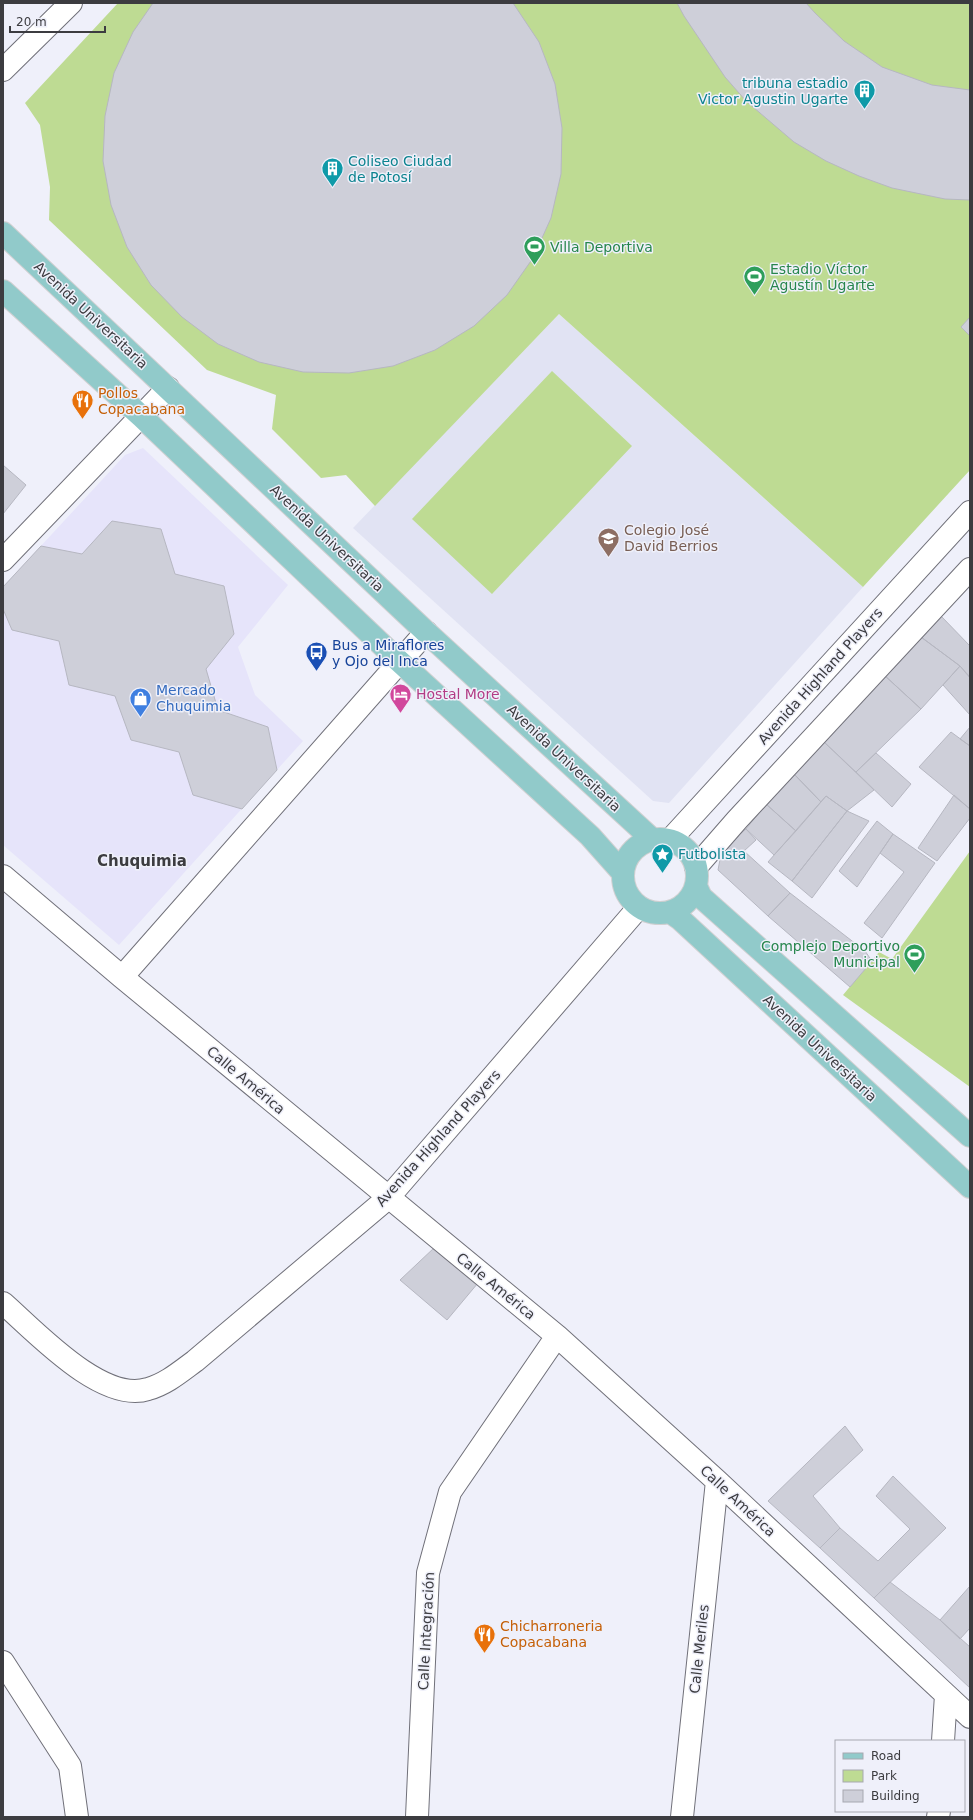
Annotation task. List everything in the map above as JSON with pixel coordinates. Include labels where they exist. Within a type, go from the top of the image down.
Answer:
[{"type":"main road","name":"Avenida Universitaria","points":[[3,233],[426,632],[662,840]]},
{"type":"main road","points":[[3,291],[141,416],[399,661],[590,836],[622,872]]},
{"type":"main road","points":[[696,876],[686,902],[670,912],[660,913],[649,911],[640,907],[626,892],[622,872],[624,863],[629,854],[640,845],[662,840],[682,846],[690,855],[696,876],[701,897],[970,1136]]},
{"type":"main road","name":"Avenida Universitaria","points":[[670,912],[686,924],[970,1187]]},
{"type":"street","points":[[3,70],[71,3]]},
{"type":"street","points":[[3,560],[168,388]]},
{"type":"street","name":"Avenida Highland Players","points":[[662,840],[970,512]]},
{"type":"street","points":[[696,876],[736,820],[970,569]]},
{"type":"street","points":[[122,977],[426,632]]},
{"type":"street","name":"Calle América","points":[[3,876],[388,1198],[557,1336],[716,1481],[970,1717]]},
{"type":"street","name":"Avenida Highland Players","points":[[3,1303],[81,1371],[119,1390],[147,1390],[171,1378],[195,1361],[388,1198],[640,907]]},
{"type":"street","name":"Calle Integración","points":[[417,1817],[428,1573],[450,1492],[557,1336]]},
{"type":"street","name":"Calle Meriles","points":[[682,1817],[716,1481]]},
{"type":"street","points":[[3,1662],[70,1766],[77,1817]]},
{"type":"street","points":[[943,1740],[946,1695]]},
{"type":"shaded area","name":"Colegio José David Berrios","points":[[559,314],[863,587],[669,803],[653,801],[353,528]]},
{"type":"shaded area","name":"Mercado Chuquimia","points":[[143,448],[288,585],[238,647],[255,695],[303,741],[119,945],[3,845],[3,587],[125,455]]},
{"type":"green space","name":"Villa Deportiva","points":[[118,3],[970,3],[970,470],[863,587],[559,314],[375,506],[346,475],[321,478],[272,429],[276,395],[207,370],[49,220],[50,187],[40,125],[25,103]]},
{"type":"green space","points":[[552,371],[632,446],[492,594],[412,519]]},
{"type":"green space","name":"Complejo Deportivo Municipal","points":[[970,851],[970,1087],[843,995],[879,952],[892,959]]},
{"type":"building","name":"Coliseo Ciudad de Potosí","points":[[153,3],[513,3],[539,42],[555,84],[562,128],[561,174],[551,218],[533,258],[507,295],[474,326],[435,350],[393,366],[349,373],[303,372],[259,362],[218,344],[182,317],[151,285],[127,247],[111,205],[103,161],[105,116],[114,73],[133,32]]},
{"type":"building","name":"tribuna estadio Victor Agustin Ugarte","points":[[677,3],[806,3],[844,41],[882,67],[932,85],[970,90],[970,200],[945,199],[892,188],[859,176],[826,161],[794,142],[746,101],[725,77],[684,16]]},
{"type":"building","points":[[970,317],[970,336],[961,327]]},
{"type":"building","points":[[3,465],[26,485],[3,514]]},
{"type":"building","points":[[112,521],[161,529],[175,574],[224,586],[234,634],[206,669],[218,710],[268,727],[277,770],[242,809],[193,795],[179,752],[131,740],[115,696],[69,685],[59,641],[12,630],[3,609],[3,587],[41,546],[82,554]]},
{"type":"building","points":[[941,616],[970,646],[970,677],[960,666],[921,637]]},
{"type":"building","points":[[921,637],[960,666],[921,709],[883,674]]},
{"type":"building","points":[[960,666],[970,678],[970,715],[943,685]]},
{"type":"building","points":[[883,674],[921,709],[856,772],[823,741]]},
{"type":"building","points":[[970,727],[970,746],[960,739]]},
{"type":"building","points":[[951,732],[970,746],[970,809],[919,767]]},
{"type":"building","points":[[823,741],[874,790],[847,811],[826,796],[821,802],[794,774]]},
{"type":"building","points":[[876,753],[911,784],[892,807],[856,772]]},
{"type":"building","points":[[794,774],[821,802],[796,831],[766,804]]},
{"type":"building","points":[[954,795],[970,809],[970,818],[937,861],[918,848]]},
{"type":"building","points":[[826,796],[847,811],[792,881],[768,862]]},
{"type":"building","points":[[766,804],[796,831],[774,855],[746,829]]},
{"type":"building","points":[[847,811],[869,821],[812,898],[792,881]]},
{"type":"building","points":[[877,821],[893,834],[857,887],[839,871]]},
{"type":"building","points":[[746,829],[756,840],[744,851],[790,893],[768,916],[718,870],[722,849]]},
{"type":"building","points":[[893,834],[935,863],[882,938],[864,923],[904,872],[880,853]]},
{"type":"building","points":[[790,893],[865,951],[872,961],[850,987],[768,916]]},
{"type":"building","points":[[435,1247],[478,1283],[447,1320],[400,1280]]},
{"type":"building","points":[[845,1426],[863,1450],[813,1496],[840,1528],[820,1548],[768,1501]]},
{"type":"building","points":[[893,1476],[946,1528],[874,1598],[820,1548],[840,1528],[878,1561],[910,1529],[876,1496]]},
{"type":"building","points":[[890,1582],[940,1620],[970,1647],[970,1688],[874,1598]]},
{"type":"building","points":[[970,1586],[970,1628],[960,1639],[940,1620]]},
{"type":"place","name":"tribuna estadio Victor Agustin Ugarte","points":[[864,110]]},
{"type":"place","name":"Coliseo Ciudad de Potosí","points":[[333,188]]},
{"type":"place","name":"Villa Deportiva","points":[[534,266]]},
{"type":"place","name":"Estadio Víctor Agustín Ugarte","points":[[755,296]]},
{"type":"place","name":"Pollos Copacabana","points":[[83,420]]},
{"type":"place","name":"Colegio José David Berrios","points":[[608,558]]},
{"type":"place","name":"Bus a Miraflores y Ojo del Inca","points":[[317,672]]},
{"type":"place","name":"Hostal More","points":[[400,714]]},
{"type":"place","name":"Mercado Chuquimia","points":[[141,718]]},
{"type":"place","name":"Futbolista","points":[[662,874]]},
{"type":"place","name":"Complejo Deportivo Municipal","points":[[915,974]]},
{"type":"place","name":"Chicharroneria Copacabana","points":[[484,1654]]},
{"type":"district","name":"Chuquimia","points":[[142,861]]}]
